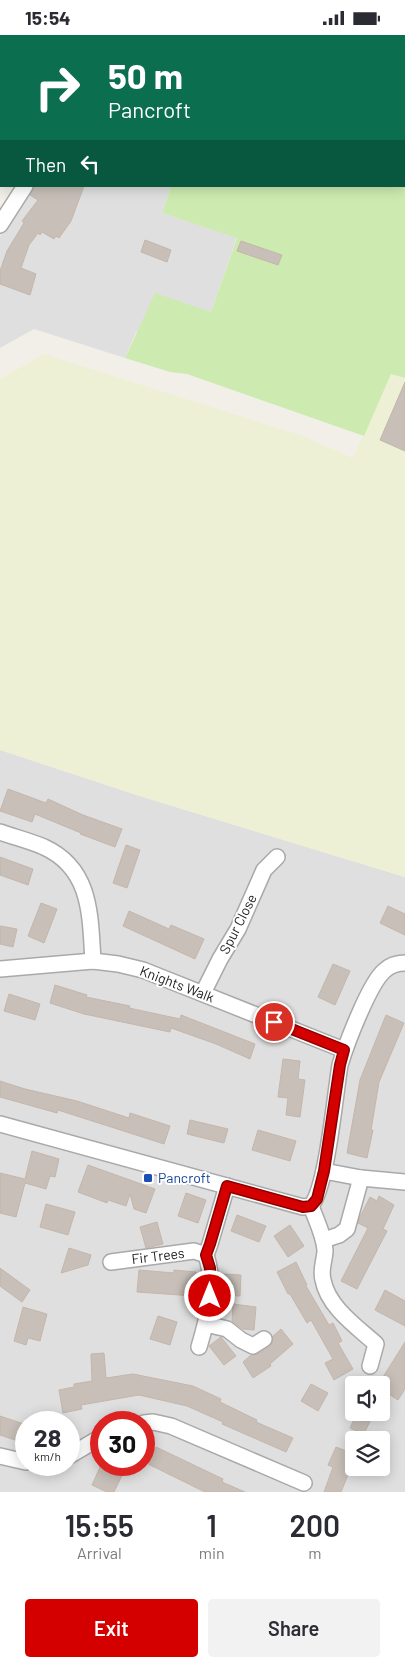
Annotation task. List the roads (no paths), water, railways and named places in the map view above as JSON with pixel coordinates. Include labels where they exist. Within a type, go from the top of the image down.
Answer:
[{"type":"street","points":[[0,225],[24,187]]},
{"type":"street","points":[[0,832],[44,847],[61,857],[74,870],[83,887],[89,906],[93,961]]},
{"type":"street","name":"Spur Close","points":[[203,993],[238,929],[264,870],[277,857]]},
{"type":"street","name":"Knights Walk","points":[[0,969],[93,961],[142,970],[344,1050]]},
{"type":"street","points":[[0,1124],[303,1207],[311,1206],[317,1199],[324,1171],[340,1065],[344,1050],[374,983],[384,971],[397,963],[405,963]]},
{"type":"street","points":[[324,1171],[362,1178],[405,1182]]},
{"type":"street","points":[[324,1240],[339,1235],[347,1229],[362,1178]]},
{"type":"street","points":[[199,1347],[206,1324],[210,1296],[210,1268],[206,1255],[227,1186]]},
{"type":"street","points":[[311,1206],[324,1240],[325,1253],[322,1265],[323,1280],[327,1292],[342,1312],[376,1344],[370,1366]]},
{"type":"street","name":"Fir Trees","points":[[111,1262],[194,1251],[206,1255]]},
{"type":"street","points":[[206,1324],[227,1329],[240,1340],[253,1346],[264,1339]]},
{"type":"street","points":[[155,1423],[171,1426],[304,1483]]},
{"type":"street","points":[[0,1456],[15,1460]]},
{"type":"place","name":"Pancroft","points":[[148,1178]]}]
